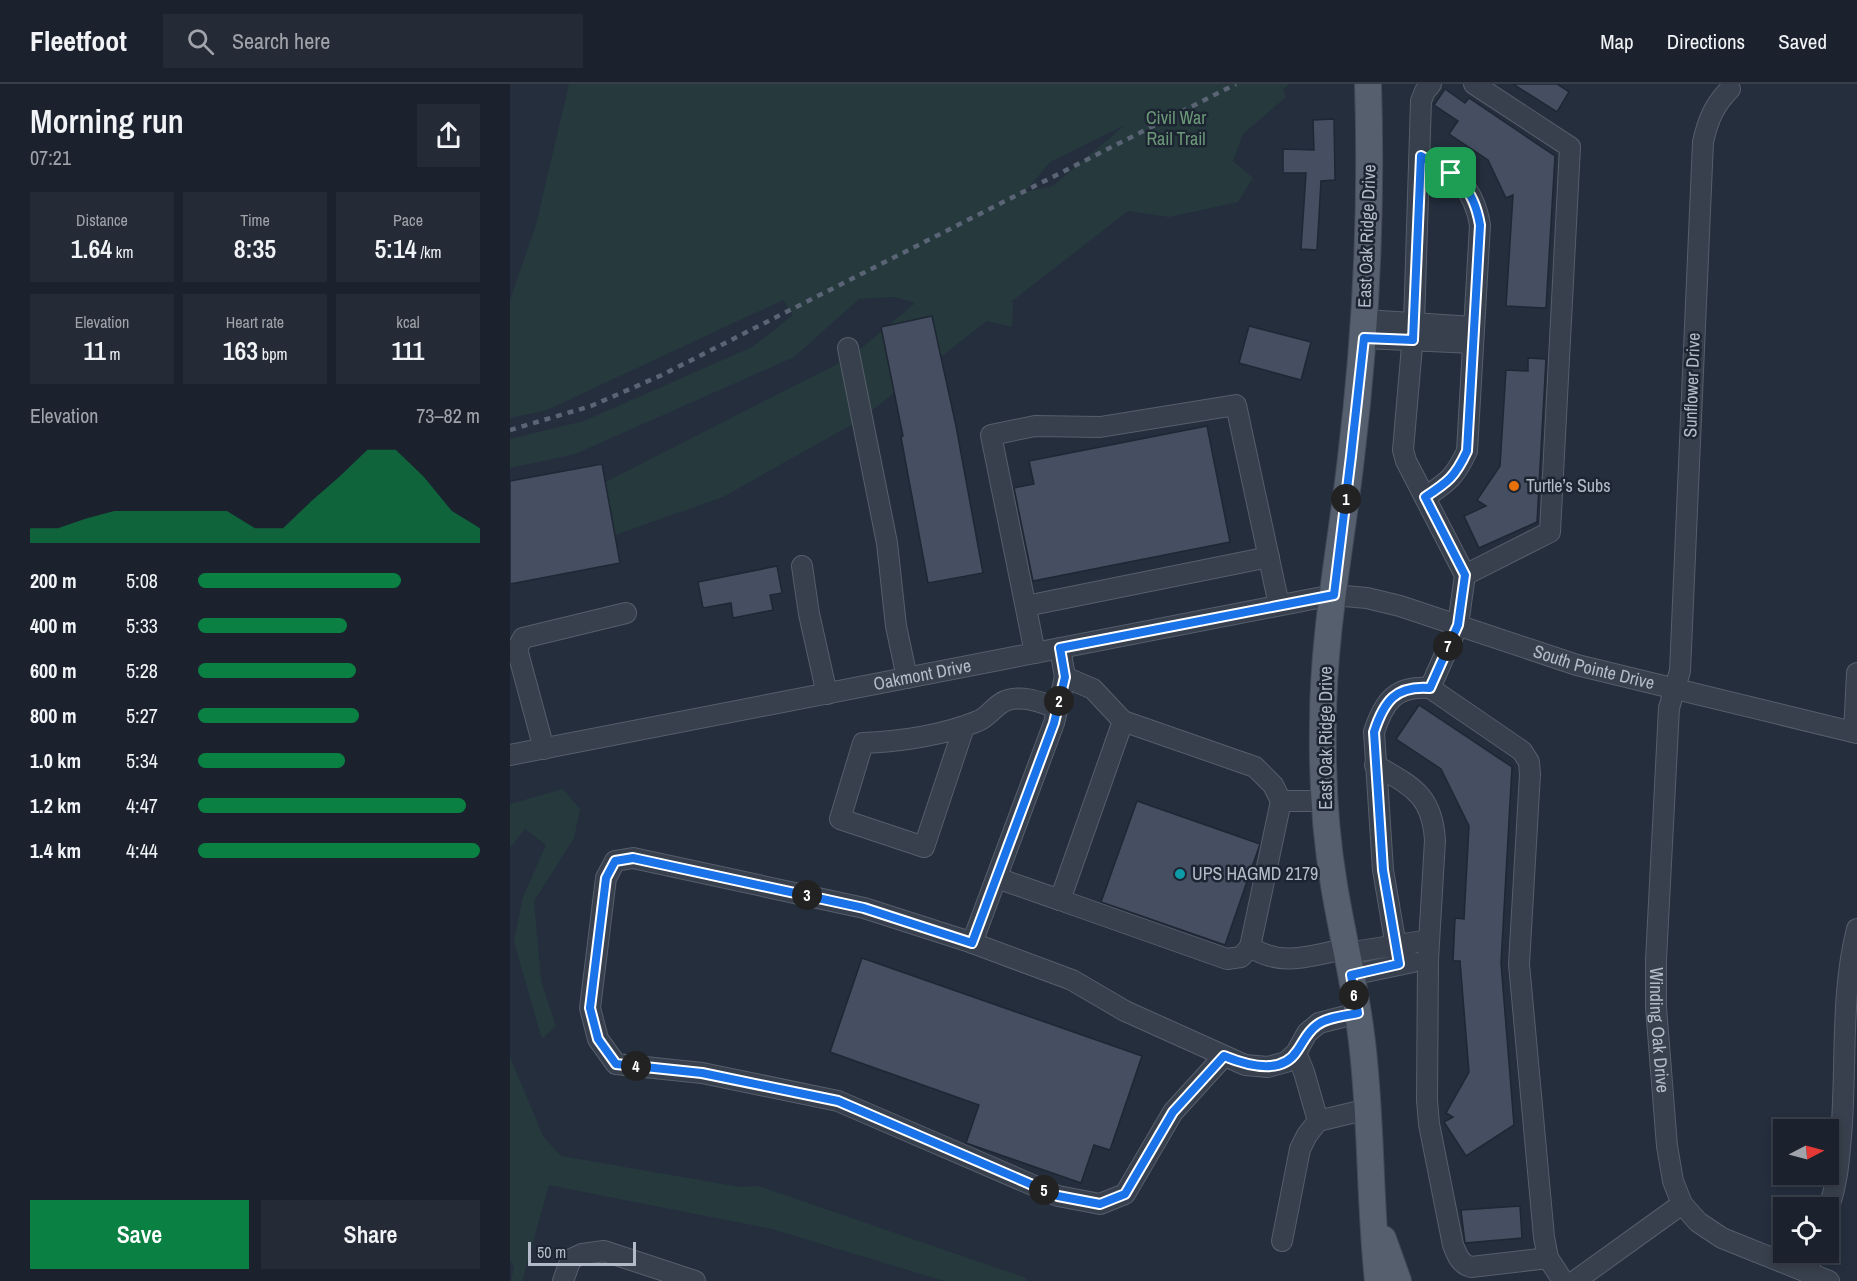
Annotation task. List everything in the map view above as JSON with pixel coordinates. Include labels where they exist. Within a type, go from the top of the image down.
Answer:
[{"type":"main road","name":"East Oak Ridge Drive","points":[[1368,84],[1369,185],[1364,329],[1324,682],[1323,721],[1325,801],[1334,883],[1358,1013],[1366,1074],[1372,1211],[1378,1281]]},
{"type":"main road","name":"East Oak Ridge Drive","points":[[1372,1211],[1398,1281]]},
{"type":"street","points":[[1430,688],[1458,625],[1465,575],[1406,461],[1403,450],[1414,332],[1421,101],[1431,84]]},
{"type":"street","points":[[1465,575],[1550,532],[1570,147],[1474,84]]},
{"type":"street","name":"Sunflower Drive","points":[[1674,688],[1680,671],[1703,142],[1708,119],[1717,102],[1730,89]]},
{"type":"street","points":[[1421,156],[1451,173],[1463,184],[1477,210],[1480,225],[1467,451],[1459,468],[1448,482],[1425,497]]},
{"type":"street","points":[[1364,329],[1473,335]]},
{"type":"street","points":[[848,348],[887,543],[896,626],[907,678]]},
{"type":"street","points":[[1035,653],[991,435],[1035,426],[1100,427],[1236,405],[1279,605]]},
{"type":"street","points":[[1026,606],[1269,557]]},
{"type":"street","points":[[802,566],[808,614],[827,694]]},
{"type":"street","name":"South Pointe Drive","points":[[1334,595],[1367,598],[1400,606],[1576,665],[1856,732]]},
{"type":"street","name":"Oakmont Drive","points":[[510,755],[1334,595]]},
{"type":"street","points":[[544,749],[517,649],[523,638],[626,613]]},
{"type":"street","points":[[972,943],[1054,723],[1065,677],[1060,648]]},
{"type":"street","points":[[1856,732],[1857,673]]},
{"type":"street","points":[[997,878],[1227,958],[1241,957],[1250,947],[1281,801],[1273,785],[1255,767],[1123,721],[1093,689],[1065,677]]},
{"type":"street","points":[[1398,954],[1383,870],[1374,732],[1378,718],[1398,692],[1413,687],[1430,688],[1522,751],[1528,762],[1530,774],[1519,964],[1544,1237],[1548,1258],[1563,1281]]},
{"type":"street","name":"Winding Oak Drive","points":[[1674,688],[1669,708],[1656,960],[1656,1007],[1667,1146],[1674,1181],[1682,1204],[1698,1222],[1722,1238],[1829,1281]]},
{"type":"street","points":[[964,727],[924,846],[840,819],[863,743],[897,742],[964,727],[981,720],[1006,700],[1024,698],[1058,708]]},
{"type":"street","points":[[1060,900],[1123,721]]},
{"type":"street","points":[[1375,765],[1412,786],[1422,796],[1434,822],[1435,840],[1428,950],[1427,1100],[1429,1124],[1453,1245],[1458,1257],[1465,1265],[1471,1267],[1548,1258]]},
{"type":"street","points":[[1281,801],[1325,801]]},
{"type":"street","points":[[1224,1056],[1173,1112],[1125,1194],[1100,1204],[1058,1196],[838,1101],[702,1073],[616,1064],[598,1039],[590,1008],[606,878],[615,861],[633,858],[864,908],[972,943],[1072,980],[1125,1011],[1245,1065],[1268,1067],[1286,1062],[1296,1053],[1307,1033],[1319,1023],[1358,1013]]},
{"type":"street","points":[[1833,1197],[1839,1159],[1848,983],[1857,929]]},
{"type":"street","points":[[1250,947],[1262,955],[1283,960],[1348,959],[1428,950]]},
{"type":"street","points":[[1296,1053],[1318,1121]]},
{"type":"street","points":[[1282,1241],[1300,1149],[1306,1135],[1318,1121],[1368,1109]]},
{"type":"street","points":[[1575,1281],[1682,1204]]},
{"type":"street","points":[[563,1281],[571,1258],[604,1251],[695,1281]]},
{"type":"street","points":[[1807,1272],[1810,1263]]},
{"type":"green space","name":"Civil War Rail Trail","points":[[569,84],[1290,84],[1283,89],[1286,97],[1243,134],[1233,161],[1253,178],[1238,202],[1169,217],[1128,211],[1011,302],[1013,303],[1012,327],[987,321],[858,421],[723,497],[510,572],[558,506],[851,357],[915,303],[894,297],[859,299],[794,357],[575,454],[510,468],[510,439],[584,421],[752,347],[793,315],[783,300],[547,410],[510,418],[510,300],[536,225]],"holes":[[[1125,125],[1053,186],[1025,192],[1050,162]]]},
{"type":"green space","points":[[563,789],[580,809],[574,838],[534,901],[541,981],[556,1026],[542,1039],[514,942],[523,897],[546,845],[525,829],[510,848],[510,804]]},
{"type":"green space","points":[[510,1057],[543,1136],[561,1156],[740,1187],[758,1186],[1026,1278],[1026,1281],[944,1281],[772,1229],[549,1185],[522,1281],[511,1281],[514,1267],[510,1261]]},
{"type":"building","points":[[1513,84],[1557,84],[1569,92],[1557,112]]},
{"type":"building","points":[[1445,89],[1465,103],[1469,98],[1555,156],[1546,308],[1506,306],[1513,195],[1506,198],[1488,160],[1449,134],[1458,121],[1434,105]]},
{"type":"building","points":[[1334,119],[1335,180],[1321,181],[1317,250],[1301,249],[1306,173],[1283,173],[1283,149],[1314,150],[1313,120]]},
{"type":"building","points":[[932,316],[956,426],[983,573],[928,583],[901,437],[903,436],[881,327]]},
{"type":"building","points":[[1249,326],[1311,342],[1301,380],[1239,363]]},
{"type":"building","points":[[1528,358],[1546,359],[1537,522],[1479,548],[1464,516],[1486,506],[1477,500],[1500,466],[1506,370],[1528,371]]},
{"type":"building","points":[[1207,426],[1230,542],[1033,581],[1014,488],[1034,484],[1029,461]]},
{"type":"building","points":[[602,464],[620,563],[510,584],[510,481]]},
{"type":"building","points":[[777,566],[782,593],[770,595],[773,610],[733,618],[731,603],[703,608],[698,582]]},
{"type":"building","points":[[1419,705],[1512,767],[1501,963],[1514,1125],[1466,1156],[1444,1122],[1453,1117],[1446,1113],[1469,1072],[1460,961],[1453,961],[1455,918],[1464,919],[1469,826],[1441,769],[1396,739]]},
{"type":"building","name":"UPS HAGMD 2179","points":[[1137,801],[1260,844],[1225,945],[1101,902]]},
{"type":"building","points":[[862,958],[1142,1056],[1110,1150],[1094,1145],[1081,1183],[966,1143],[979,1105],[830,1052]]},
{"type":"building","points":[[1520,1206],[1522,1238],[1465,1243],[1461,1210]]},
{"type":"railway","points":[[510,430],[591,406],[662,375],[1236,84]]},
{"type":"place","name":"Turtle’s Subs","points":[[1514,486]]},
{"type":"place","name":"UPS HAGMD 2179","points":[[1180,874]]},
{"type":"route","points":[[1421,156],[1451,173],[1471,195],[1480,225],[1469,431],[1467,451],[1459,468],[1448,482],[1425,497],[1465,575],[1458,625],[1430,688],[1413,687],[1398,692],[1378,718],[1374,732],[1383,870],[1399,964],[1351,975],[1358,1013],[1319,1023],[1307,1033],[1296,1053],[1286,1062],[1268,1067],[1245,1065],[1224,1056],[1173,1112],[1125,1194],[1100,1204],[1058,1196],[838,1101],[702,1073],[616,1064],[598,1039],[590,1008],[606,878],[615,861],[633,858],[864,908],[972,943],[1054,723],[1065,677],[1060,648],[1334,595],[1364,338],[1413,340],[1421,156]]}]
